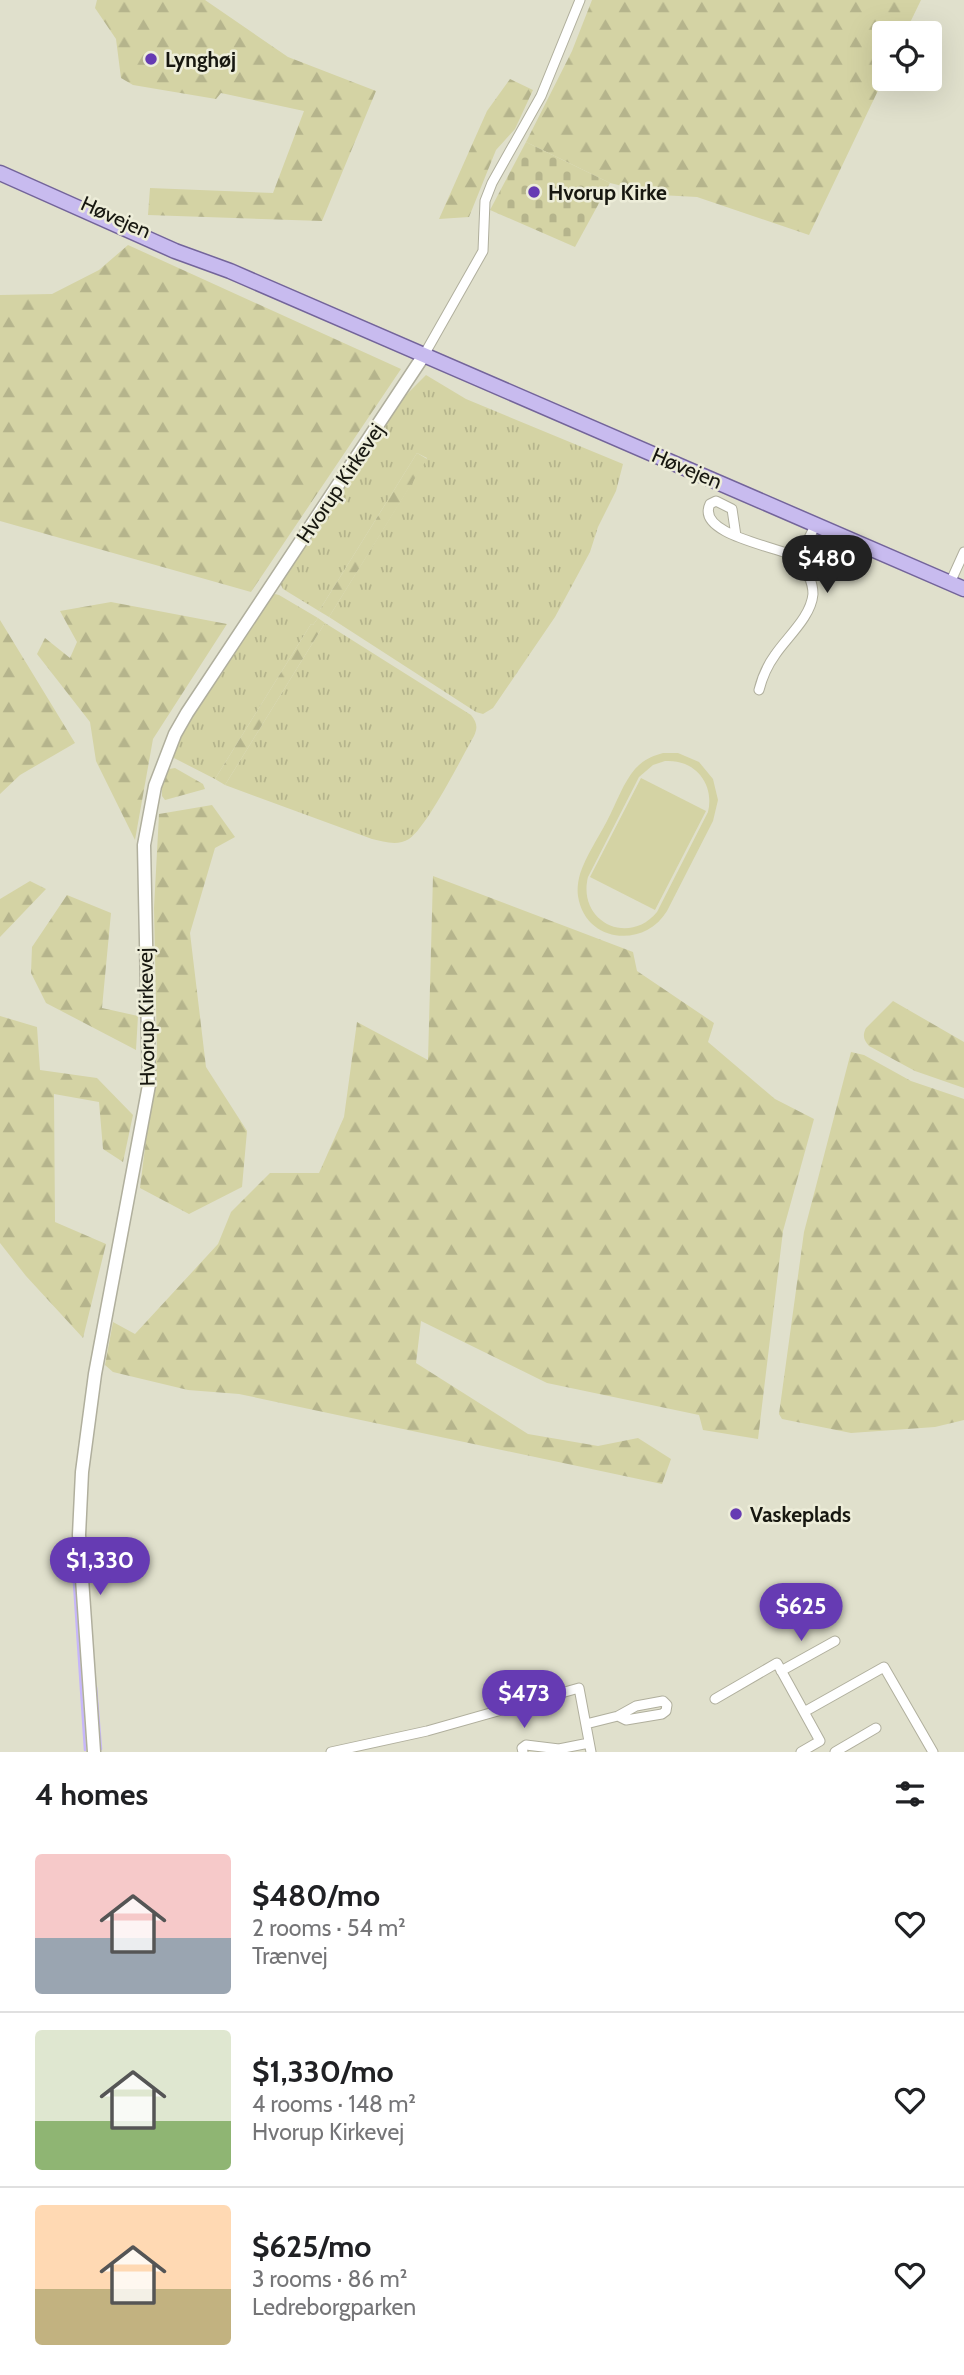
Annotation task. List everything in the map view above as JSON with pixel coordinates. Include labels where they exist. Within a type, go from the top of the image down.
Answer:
[{"type":"main road","name":"Høvejen","points":[[0,165],[179,245],[230,271]]},
{"type":"main road","name":"Høvejen","points":[[0,173],[175,251],[230,271],[957,586]]},
{"type":"street","points":[[424,355],[483,251],[485,201],[492,183],[541,96],[580,0]]},
{"type":"street","name":"Hvorup Kirkevej","points":[[94,1752],[79,1535],[82,1472],[96,1374],[149,1085],[144,855],[155,786],[175,734],[187,713],[424,355]]},
{"type":"street","points":[[799,558],[816,524]]},
{"type":"street","points":[[736,536],[799,558],[810,579],[813,592],[805,615],[774,656],[762,677],[759,690]]},
{"type":"street","name":"Høvejen","points":[[957,586],[964,552]]},
{"type":"street","points":[[781,1671],[835,1641]]},
{"type":"street","points":[[715,1699],[776,1663],[827,1752]]},
{"type":"street","points":[[804,1712],[884,1667],[933,1752]]},
{"type":"street","points":[[331,1752],[425,1732],[579,1688],[590,1748],[558,1750],[526,1745],[522,1748],[523,1752]]},
{"type":"street","points":[[586,1724],[618,1716],[636,1706],[660,1701],[667,1705],[666,1712],[662,1714],[626,1720],[618,1716]]},
{"type":"street","points":[[835,1752],[876,1728]]},
{"type":"street","points":[[801,1752],[820,1741]]},
{"type":"green space","points":[[97,0],[205,0],[288,57],[376,91],[322,221],[148,215],[150,188],[273,193],[304,111],[221,93],[216,99],[133,85],[121,78],[116,39],[95,8]]},
{"type":"green space","points":[[592,0],[921,0],[911,21],[872,21],[872,91],[878,91],[809,235],[697,197],[660,195],[610,183],[526,142],[572,51]]},
{"type":"green space","points":[[510,79],[533,90],[515,129],[496,150],[469,217],[439,219],[487,111]]},
{"type":"green space","points":[[526,142],[610,183],[575,247],[490,210]]},
{"type":"green space","points":[[128,245],[401,369],[251,592],[0,521],[0,295],[52,294],[99,270]]},
{"type":"green space","points":[[426,375],[466,399],[623,464],[616,491],[598,527],[590,552],[555,617],[493,708],[483,714],[329,617],[427,458],[417,453],[319,611],[283,589],[280,583],[403,398]]},
{"type":"green space","points":[[417,453],[427,459],[329,617],[319,611]]},
{"type":"green space","points":[[275,594],[318,618],[311,624],[215,779],[174,758],[177,746],[215,678],[270,596]]},
{"type":"green space","points":[[111,602],[227,624],[153,739],[135,840],[96,761],[90,722],[37,654],[45,638],[70,658],[77,642],[60,611]]},
{"type":"green space","points":[[318,618],[325,623],[225,785],[215,779],[311,624]]},
{"type":"green space","points":[[0,620],[75,743],[20,775],[0,794]]},
{"type":"green space","points":[[325,623],[471,715],[476,723],[474,736],[434,807],[416,832],[405,841],[391,843],[372,839],[225,785]]},
{"type":"green space","points":[[663,753],[678,753],[699,762],[713,779],[718,800],[713,821],[667,911],[657,923],[631,935],[616,935],[592,924],[583,912],[578,893],[579,877],[623,787],[635,769],[648,759]],"holes":[[[675,761],[685,764],[700,775],[708,792],[708,812],[657,912],[645,922],[632,927],[620,928],[608,924],[597,917],[590,906],[588,877],[639,777],[653,765]]]},
{"type":"green space","points":[[175,768],[203,784],[205,789],[165,800],[162,796],[162,783],[169,769]]},
{"type":"green space","points":[[641,778],[706,811],[655,910],[590,877]]},
{"type":"green space","points":[[212,805],[235,837],[215,848],[190,933],[206,1067],[247,1131],[242,1187],[189,1214],[140,1188],[157,1051],[154,908],[159,814]]},
{"type":"green space","points":[[433,876],[633,952],[637,971],[714,1023],[708,1042],[775,1099],[814,1119],[783,1231],[758,1439],[703,1430],[699,1415],[547,1383],[421,1321],[416,1363],[528,1434],[598,1446],[638,1438],[671,1459],[662,1484],[239,1394],[188,1390],[113,1372],[105,1365],[113,1322],[135,1334],[218,1244],[231,1212],[270,1173],[319,1173],[344,1117],[357,1022],[428,1060]]},
{"type":"green space","points":[[30,881],[46,889],[0,937],[0,899]]},
{"type":"green space","points":[[67,895],[111,913],[102,1008],[138,1016],[136,1050],[46,1003],[31,973],[32,947]]},
{"type":"green space","points":[[893,1001],[964,1042],[964,1088],[915,1071],[869,1046],[864,1038],[866,1028]]},
{"type":"green space","points":[[0,1016],[37,1027],[40,1070],[97,1078],[133,1115],[123,1162],[103,1149],[99,1102],[54,1094],[55,1222],[106,1244],[83,1338],[26,1276],[0,1243]]},
{"type":"green space","points":[[851,1052],[864,1055],[911,1081],[964,1099],[964,1420],[935,1427],[851,1433],[782,1419],[779,1414],[804,1232]]},
{"type":"waterway","points":[[72,1553],[85,1750]]},
{"type":"waterway","points":[[96,1687],[101,1749]]},
{"type":"place","name":"Lynghøj","points":[[151,59]]},
{"type":"place","name":"Hvorup Kirke","points":[[534,192]]},
{"type":"place","name":"Vaskeplads","points":[[736,1514]]}]
